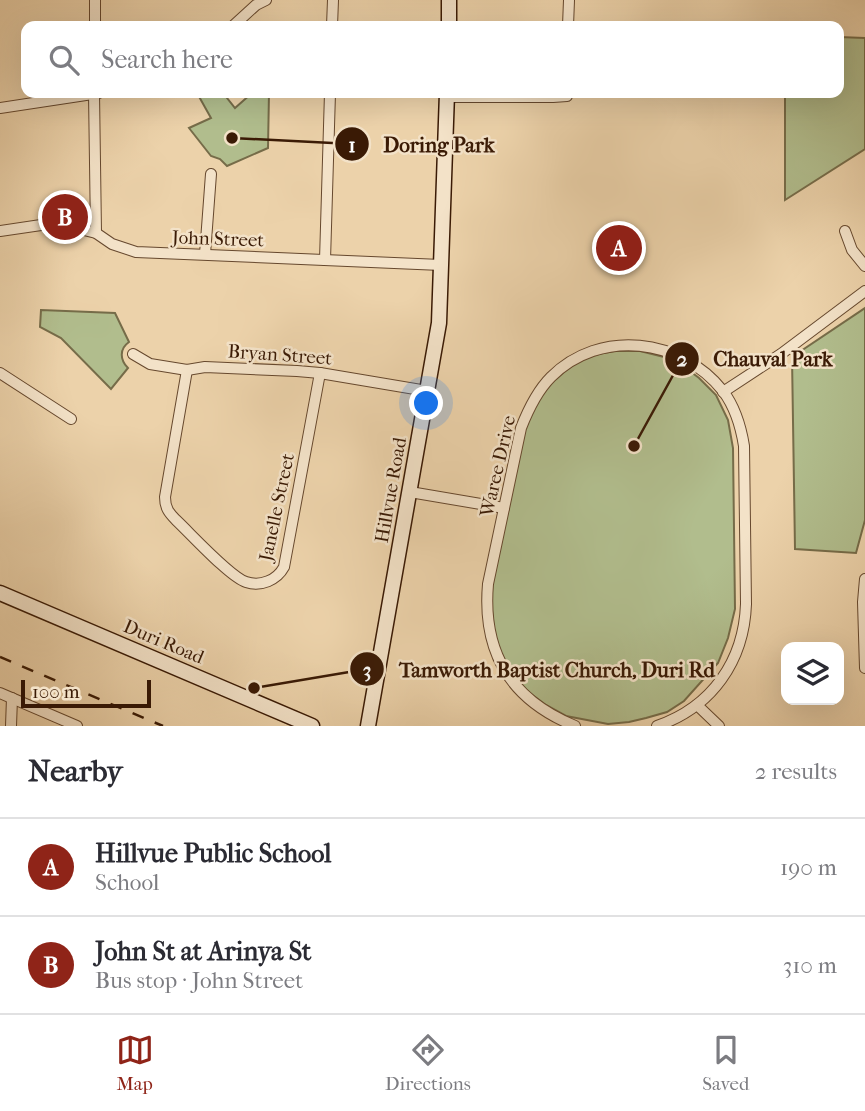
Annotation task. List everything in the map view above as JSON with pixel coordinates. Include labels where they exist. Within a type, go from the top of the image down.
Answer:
[{"type":"street","points":[[95,0],[95,21]]},
{"type":"street","points":[[238,21],[266,0]]},
{"type":"street","points":[[332,21],[333,0]]},
{"type":"street","points":[[449,0],[449,21]]},
{"type":"street","points":[[568,21],[569,0]]},
{"type":"street","points":[[0,108],[64,98]]},
{"type":"street","points":[[96,98],[96,233]]},
{"type":"street","points":[[325,260],[330,98]]},
{"type":"street","name":"Hillvue Road","points":[[368,726],[439,323],[447,98]]},
{"type":"street","points":[[205,254],[211,174]]},
{"type":"street","name":"John Street","points":[[0,231],[53,224],[96,233],[112,244],[136,252],[441,265]]},
{"type":"street","points":[[845,231],[852,250],[865,266]]},
{"type":"street","points":[[723,392],[781,354],[865,291]]},
{"type":"street","name":"Waree Drive","points":[[575,726],[558,723],[508,676],[492,643],[487,614],[488,584],[521,428],[539,392],[550,377],[578,357],[610,347],[646,345],[665,350],[696,366],[723,392],[741,428],[744,446],[746,621],[739,646],[726,674],[714,690],[683,715],[657,726]]},
{"type":"street","name":"Bryan Street","points":[[133,354],[150,364],[187,370],[205,367],[320,373],[427,391]]},
{"type":"street","name":"Janelle Street","points":[[187,370],[165,497],[166,506],[169,513],[229,571],[247,583],[256,584],[273,579],[284,567],[320,373]]},
{"type":"street","points":[[0,373],[71,419]]},
{"type":"street","points":[[410,492],[504,509]]},
{"type":"street","points":[[865,579],[865,668]]},
{"type":"street","name":"Duri Road","points":[[0,593],[312,726]]},
{"type":"street","points":[[0,693],[78,726]]},
{"type":"street","points":[[12,698],[12,726]]},
{"type":"street","points":[[697,705],[719,726]]},
{"type":"green space","points":[[844,37],[865,38],[865,149],[785,200],[785,98],[844,98]]},
{"type":"green space","points":[[200,98],[227,98],[235,108],[246,98],[269,98],[268,148],[227,166],[220,159],[211,156],[189,128],[211,118]]},
{"type":"green space","points":[[865,308],[865,520],[856,553],[795,549],[792,357]]},
{"type":"green space","points":[[41,310],[115,313],[129,342],[122,355],[128,368],[111,389],[61,338],[40,327]]},
{"type":"green space","points":[[614,351],[640,351],[682,365],[716,395],[728,420],[733,448],[735,609],[718,663],[684,701],[667,712],[629,722],[608,724],[566,716],[527,691],[507,670],[495,643],[489,583],[526,420],[549,382],[579,361]]},
{"type":"railway","points":[[0,657],[163,726]]},
{"type":"place","name":"Doring Park","points":[[232,138]]},
{"type":"place","name":"John St at Arinya St","points":[[65,217]]},
{"type":"place","name":"Hillvue Public School","points":[[619,248]]},
{"type":"place","name":"Chauval Park","points":[[634,446]]},
{"type":"place","name":"Tamworth Baptist Church, Duri Rd","points":[[254,688]]}]
